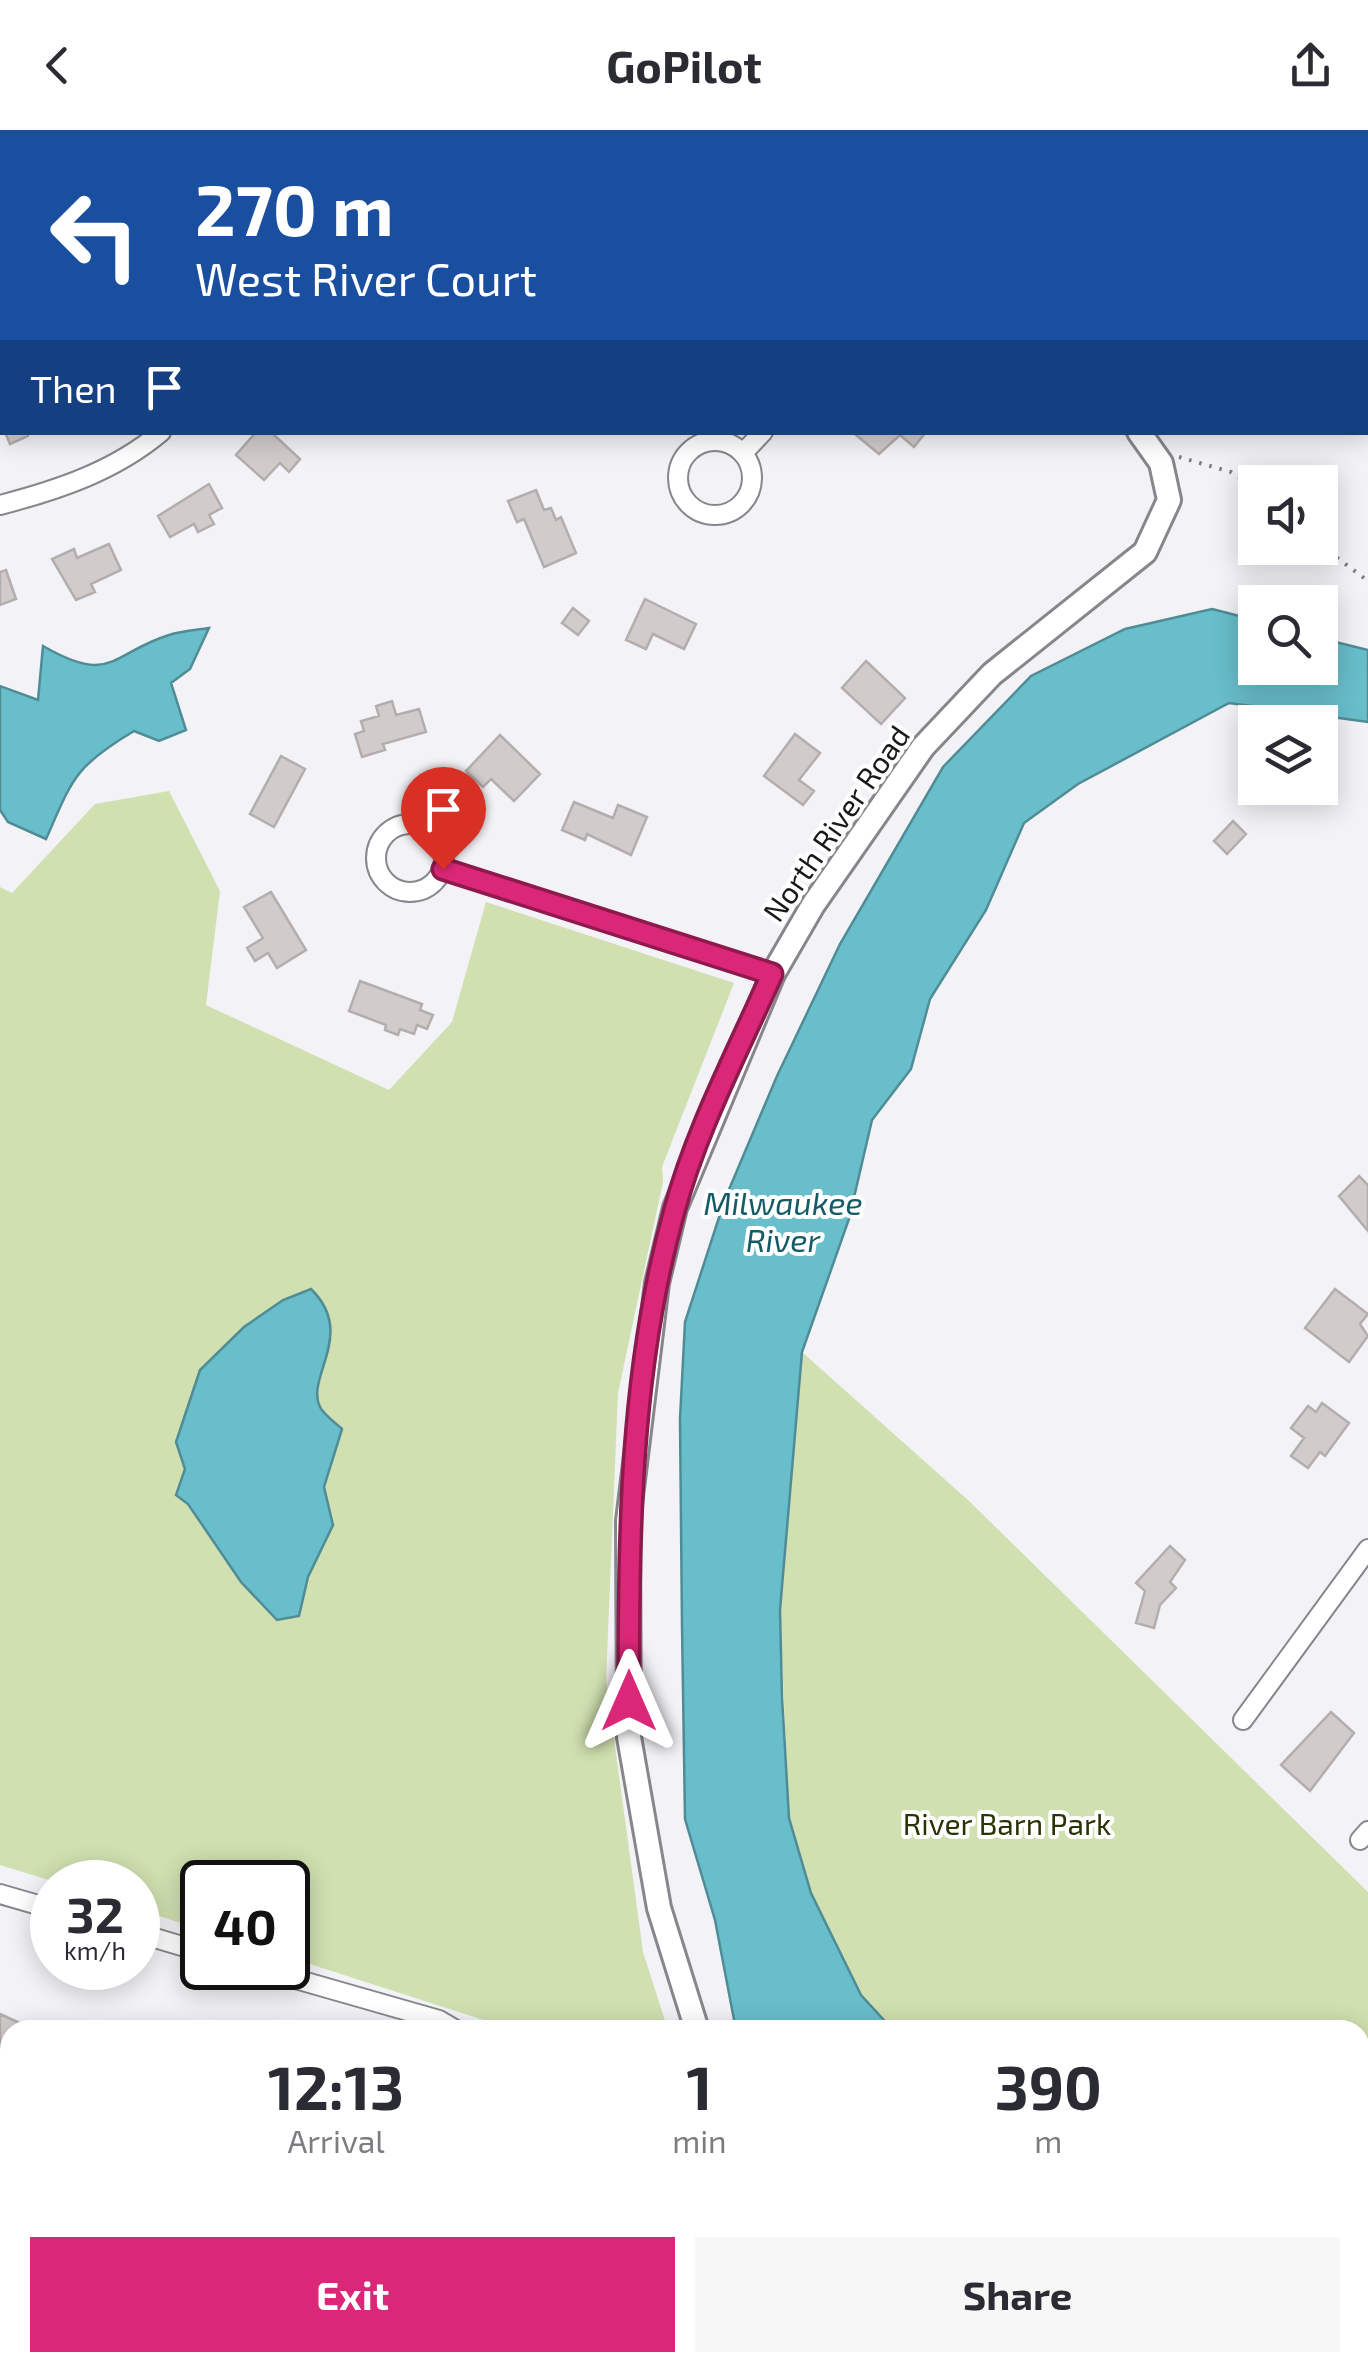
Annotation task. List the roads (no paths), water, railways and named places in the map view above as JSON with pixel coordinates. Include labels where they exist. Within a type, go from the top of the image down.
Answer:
[{"type":"street","points":[[0,506],[62,489],[141,449],[158,435]]},
{"type":"street","points":[[743,453],[760,435]]},
{"type":"street","points":[[722,441],[743,453],[752,476],[746,499],[737,508],[713,515],[701,512],[682,496],[678,484],[682,461],[699,444],[722,441]]},
{"type":"street","name":"North River Road","points":[[694,2020],[658,1908],[629,1737],[628,1521],[656,1283],[674,1208],[772,974],[813,904],[923,747],[992,674],[1145,552],[1168,500],[1149,445]]},
{"type":"street","points":[[443,869],[772,974]]},
{"type":"street","points":[[1243,1720],[1368,1549]]},
{"type":"street","points":[[0,1894],[30,1903]]},
{"type":"street","points":[[310,1983],[439,2020]]},
{"type":"water","name":"Milwaukee River","points":[[1212,609],[1238,616],[1238,685],[1338,685],[1338,642],[1368,650],[1368,722],[1338,718],[1338,705],[1229,703],[1078,784],[1024,823],[986,910],[930,999],[911,1069],[872,1120],[849,1219],[802,1352],[780,1610],[789,1818],[811,1893],[861,1995],[884,2020],[734,2020],[715,1920],[685,1819],[680,1419],[685,1322],[725,1199],[777,1076],[840,944],[943,767],[1031,676],[1125,629]]},
{"type":"water","points":[[209,628],[190,669],[171,683],[186,730],[159,741],[134,731],[99,754],[70,788],[46,839],[8,822],[0,810],[0,686],[38,700],[43,646],[66,658],[98,665],[169,635]]},
{"type":"water","points":[[311,1289],[330,1322],[317,1395],[322,1410],[342,1429],[324,1487],[333,1525],[308,1577],[299,1616],[277,1620],[241,1582],[188,1504],[176,1495],[185,1469],[176,1442],[200,1370],[244,1327],[283,1300]]},
{"type":"park label","name":"River Barn Park","points":[[1007,1825]]}]
